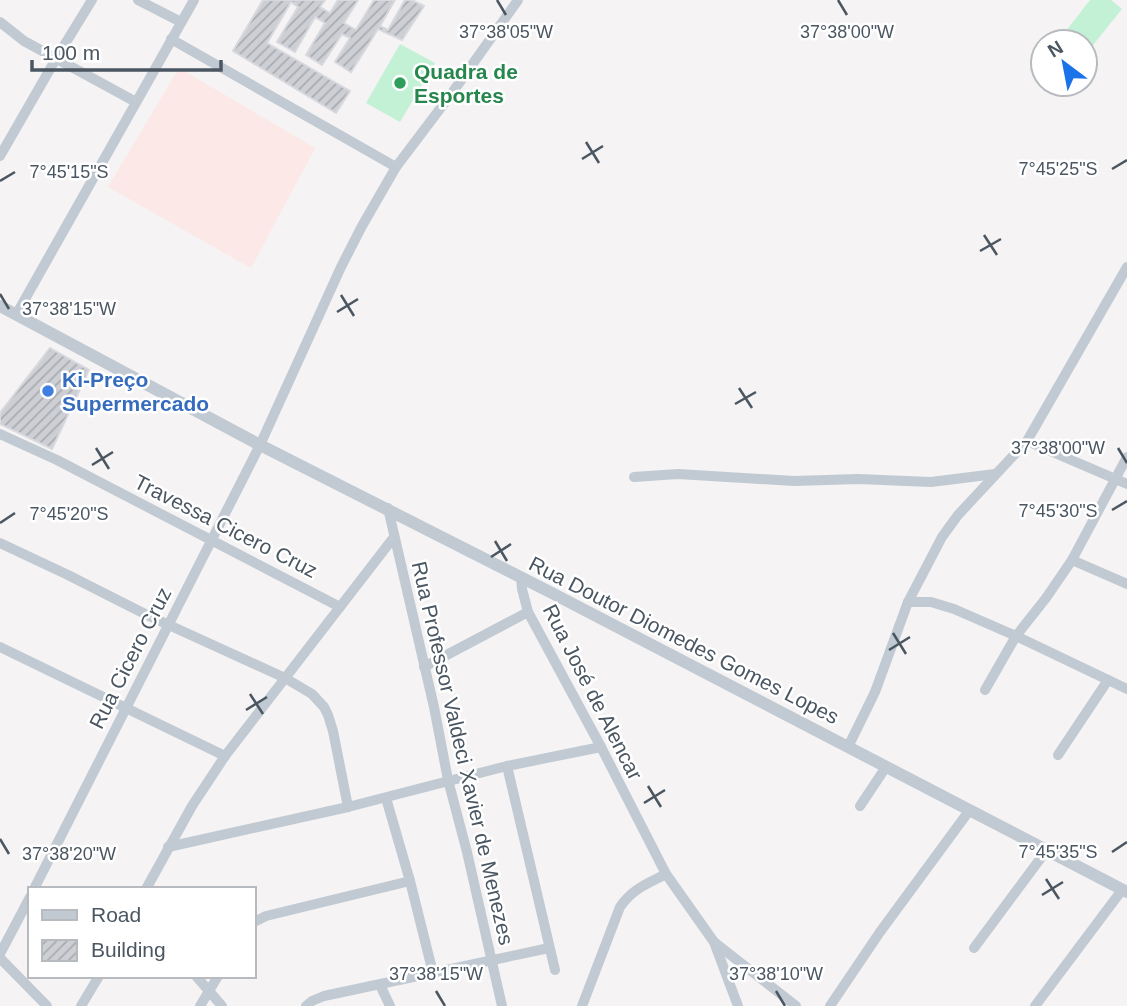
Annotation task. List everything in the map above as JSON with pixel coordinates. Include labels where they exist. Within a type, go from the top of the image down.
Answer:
[{"type":"street","points":[[0,156],[92,0]]},
{"type":"street","points":[[138,0],[181,22]]},
{"type":"street","points":[[16,315],[194,0]]},
{"type":"street","name":"Rua Cicero Cruz","points":[[35,887],[260,445],[362,226],[396,167],[518,0]]},
{"type":"street","points":[[0,22],[14,34],[136,102]]},
{"type":"street","points":[[172,39],[396,167]]},
{"type":"street","points":[[848,747],[875,692],[908,602],[942,537],[958,515],[1027,441],[1127,267]]},
{"type":"street","points":[[1117,284],[1127,291]]},
{"type":"street","name":"Rua Doutor Diomedes Gomes Lopes","points":[[1,308],[260,445],[521,577],[1124,891]]},
{"type":"street","name":"Travessa Cicero Cruz","points":[[0,434],[57,460],[340,607]]},
{"type":"street","points":[[1027,441],[1127,485]]},
{"type":"street","points":[[985,690],[1016,636],[1072,559],[1127,457]]},
{"type":"street","points":[[634,477],[678,474],[794,481],[859,479],[931,482],[995,474]]},
{"type":"street","name":"Rua Professor Valdeci Xavier de Menezes","points":[[388,509],[434,707],[447,780],[467,852],[502,1006]]},
{"type":"street","points":[[147,887],[192,806],[225,755],[394,537]]},
{"type":"street","points":[[0,543],[127,606],[285,678],[312,694],[328,715],[348,807]]},
{"type":"street","points":[[1072,559],[1127,584]]},
{"type":"street","name":"Rua José de Alencar","points":[[521,577],[528,612],[666,874],[714,942],[738,1006]]},
{"type":"street","points":[[908,602],[942,604],[1127,689]]},
{"type":"street","points":[[424,667],[528,612]]},
{"type":"street","points":[[0,647],[225,755]]},
{"type":"street","points":[[1058,755],[1108,680]]},
{"type":"street","points":[[168,847],[348,807],[507,766],[601,747]]},
{"type":"street","points":[[507,766],[555,970]]},
{"type":"street","points":[[860,806],[886,767]]},
{"type":"street","points":[[386,797],[433,973]]},
{"type":"street","points":[[830,1006],[880,932],[969,811]]},
{"type":"street","points":[[974,948],[1045,851]]},
{"type":"street","points":[[582,1006],[620,906],[639,888],[666,874]]},
{"type":"street","points":[[256,921],[266,916],[410,881]]},
{"type":"street","points":[[1035,1006],[1124,891]]},
{"type":"street","points":[[28,901],[0,956],[47,1006]]},
{"type":"street","points":[[714,942],[796,1006]]},
{"type":"street","points":[[306,1006],[324,996],[549,948]]},
{"type":"street","points":[[82,1006],[98,978]]},
{"type":"street","points":[[198,978],[222,1006]]},
{"type":"street","points":[[200,1006],[217,978]]},
{"type":"street","points":[[380,985],[390,1006]]},
{"type":"shaded area","points":[[179,68],[315,148],[251,268],[108,187]]},
{"type":"green space","points":[[1090,0],[1111,0],[1122,9],[1099,38],[1099,28],[1068,28]]},
{"type":"green space","name":"Quadra de Esportes","points":[[400,44],[435,63],[400,122],[366,103]]},
{"type":"building","points":[[263,0],[325,0],[320,7],[330,13],[338,0],[358,0],[344,23],[356,30],[374,0],[395,0],[380,26],[388,30],[405,0],[412,0],[424,6],[402,40],[378,29],[351,72],[335,62],[350,38],[342,34],[322,65],[306,55],[325,23],[315,17],[295,52],[277,42],[298,7],[291,2],[267,43],[350,91],[336,113],[233,51]]},
{"type":"building","name":"Ki-Preço Supermercado","points":[[50,348],[89,370],[52,449],[0,424],[0,413]]},
{"type":"place","name":"Quadra de Esportes","points":[[400,83]]},
{"type":"place","name":"Ki-Preço Supermercado","points":[[48,391]]}]
